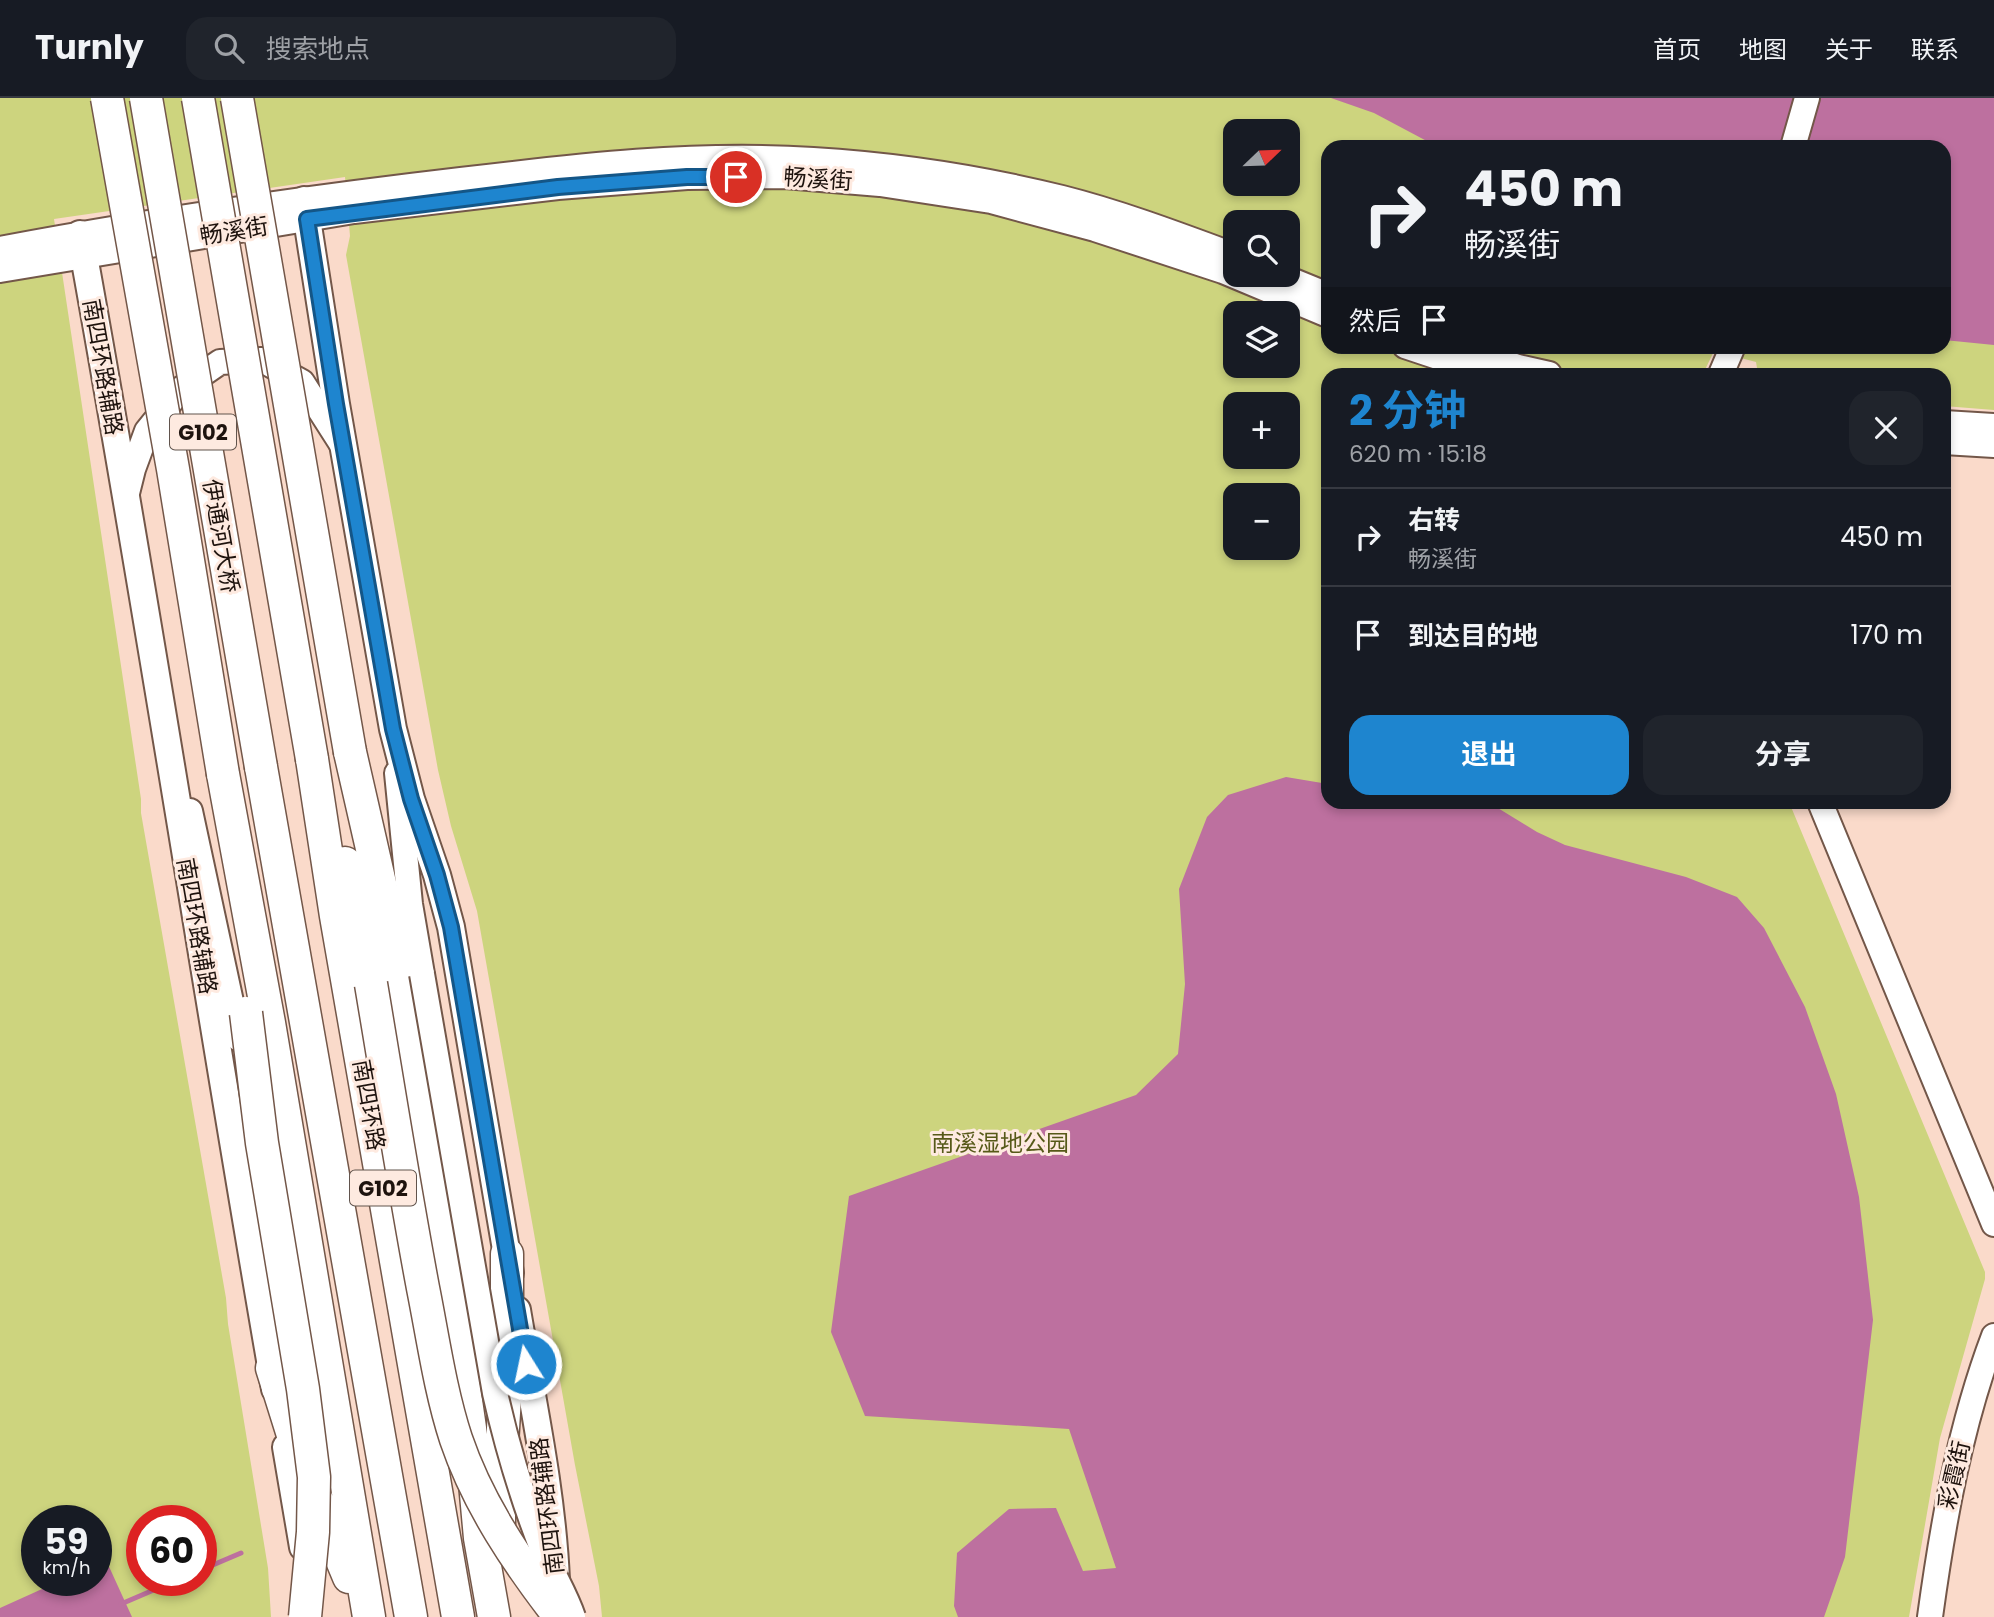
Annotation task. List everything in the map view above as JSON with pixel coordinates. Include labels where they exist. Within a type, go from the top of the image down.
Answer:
[{"type":"highway","points":[[107,98],[173,469],[224,780],[269,1023],[369,1617]]},
{"type":"highway","name":"伊通河大桥","points":[[146,98],[261,767]]},
{"type":"highway","name":"G102","points":[[198,98],[312,759]]},
{"type":"highway","points":[[237,98],[350,752],[392,936],[431,1161],[470,1428],[480,1538],[494,1617]]},
{"type":"highway","points":[[312,759],[360,917],[419,1267],[443,1392],[457,1440],[485,1505],[524,1571],[559,1617]]},
{"type":"highway","name":"南四环路","points":[[312,759],[336,916],[458,1617]]},
{"type":"highway","name":"南四环路","points":[[261,767],[411,1617]]},
{"type":"highway","points":[[224,780],[224,863],[240,1014],[303,1389],[314,1477],[313,1532],[305,1617]]},
{"type":"highway","points":[[369,974],[373,853]]},
{"type":"highway","points":[[502,1617],[499,1588],[499,1491],[507,1366],[507,1254]]},
{"type":"highway","points":[[272,1368],[303,1467],[346,1569],[362,1617]]},
{"type":"main road","points":[[1795,140],[1807,98]]},
{"type":"main road","name":"畅溪街","points":[[0,249],[82,245],[634,160],[686,158],[813,160],[899,168],[1062,198],[1139,221],[1223,251]]},
{"type":"main road","name":"畅溪街","points":[[306,209],[687,177],[785,176],[880,184],[991,201],[1095,229],[1223,271],[1321,312]]},
{"type":"main road","name":"南四环路辅路","points":[[306,209],[393,729],[411,799],[437,875],[451,927],[544,1462],[555,1550],[559,1617]]},
{"type":"main road","name":"畅溪街","points":[[0,270],[82,245]]},
{"type":"main road","name":"南四环路辅路","points":[[82,245],[156,671],[188,880],[316,1617]]},
{"type":"main road","points":[[1300,284],[1321,292]]},
{"type":"main road","points":[[1429,354],[1471,368]]},
{"type":"main road","points":[[1481,354],[1522,368]]},
{"type":"main road","points":[[126,498],[147,431],[181,389],[220,362],[262,360],[302,383],[344,447]]},
{"type":"main road","points":[[1951,423],[1994,426]]},
{"type":"main road","points":[[1951,442],[1994,445]]},
{"type":"main road","points":[[156,671],[240,1014]]},
{"type":"main road","points":[[393,729],[410,904],[492,1380],[517,1482],[543,1551],[573,1617]]},
{"type":"main road","points":[[1823,809],[1994,1224]]},
{"type":"main road","name":"彩霞街","points":[[1930,1617],[1942,1526],[1976,1385],[1994,1336]]},
{"type":"green space","name":"南溪湿地公园","points":[[0,98],[1994,98],[1994,410],[1951,407],[1951,368],[1757,368],[1756,362],[1725,354],[1951,354],[1951,140],[1321,140],[1321,354],[1713,354],[1706,368],[1321,368],[1321,809],[1792,809],[1985,1272],[1940,1438],[1909,1617],[602,1617],[599,1586],[477,911],[451,826],[438,770],[346,255],[350,236],[345,177],[54,219],[141,813],[226,1298],[268,1568],[271,1617],[0,1617]]},
{"type":"shaded area","points":[[1331,98],[1994,98],[1994,345],[1951,341],[1951,140],[1425,140],[1374,113]]},
{"type":"shaded area","points":[[1286,777],[1321,783],[1321,809],[1499,809],[1565,845],[1686,877],[1737,897],[1764,928],[1805,1007],[1836,1094],[1859,1197],[1873,1320],[1845,1557],[1824,1617],[958,1617],[954,1606],[957,1553],[1009,1509],[1056,1508],[1083,1571],[1116,1568],[1069,1429],[865,1416],[831,1332],[849,1196],[1136,1095],[1178,1054],[1185,984],[1179,889],[1207,817],[1228,795]]},
{"type":"shaded area","points":[[112,1573],[132,1617],[0,1617],[0,1608],[27,1596],[112,1596]]},
{"type":"waterway","points":[[217,1563],[241,1553]]},
{"type":"waterway","points":[[121,1604],[140,1596]]},
{"type":"route","points":[[526,1364],[451,927],[437,875],[411,799],[393,729],[336,404],[307,219],[558,187],[687,177],[736,177]]}]
